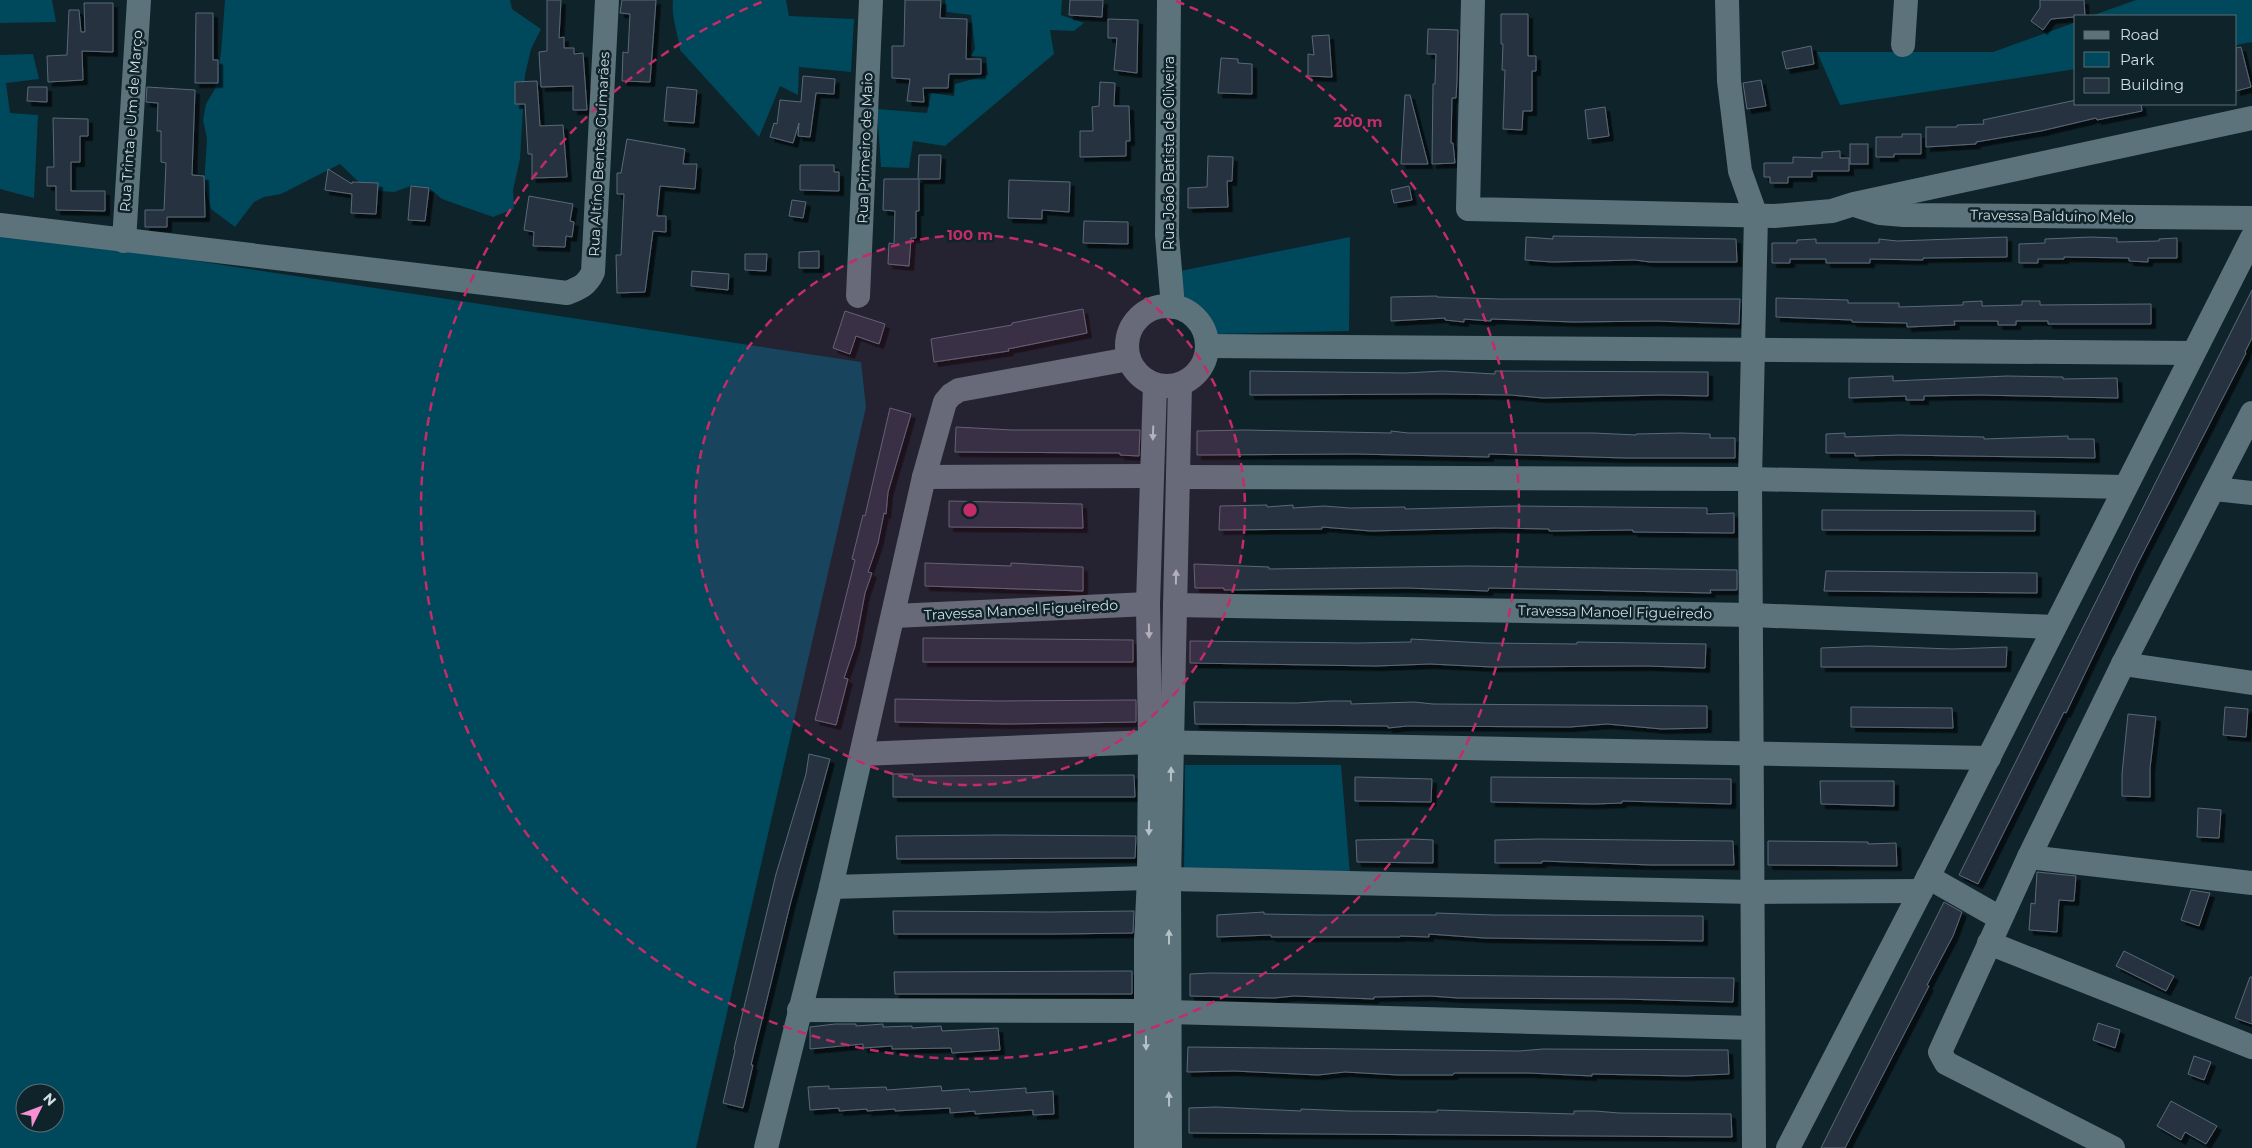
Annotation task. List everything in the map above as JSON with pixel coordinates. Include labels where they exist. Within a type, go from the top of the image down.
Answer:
[{"type":"street","name":"Rua Trinta e Um de Março","points":[[124,241],[139,0]]},
{"type":"street","name":"Rua Altíno Bentes Guimarães","points":[[124,241],[567,293],[588,282],[593,272],[607,0]]},
{"type":"street","name":"Rua Primeiro de Maio","points":[[858,296],[871,0]]},
{"type":"street","name":"Rua João Batista de Oliveira","points":[[1169,0],[1167,235],[1173,307]]},
{"type":"street","points":[[1473,0],[1468,209],[1756,216],[1832,211],[1854,204],[2252,118]]},
{"type":"street","points":[[1727,0],[1729,81],[1740,171],[1756,216],[1750,480],[1754,1148]]},
{"type":"street","points":[[1903,46],[1906,0]]},
{"type":"street","name":"Travessa Balduino Melo","points":[[1854,204],[1880,213],[1904,215],[2252,218]]},
{"type":"street","points":[[0,225],[124,241]]},
{"type":"street","points":[[1788,1148],[1925,884],[2252,238]]},
{"type":"street","points":[[1159,307],[1173,307],[1186,311],[1197,320],[1204,332],[1207,346],[1205,358],[1200,369],[1191,378],[1180,384],[1167,387],[1155,385],[1144,379],[1135,370],[1129,359],[1126,347],[1129,333],[1136,321],[1146,312],[1159,307]]},
{"type":"street","points":[[1207,346],[2192,354]]},
{"type":"street","points":[[766,1148],[831,887],[924,477],[945,402],[959,390],[1129,359]]},
{"type":"street","points":[[1147,1148],[1157,1011],[1161,742],[1175,604],[1180,384]]},
{"type":"street","points":[[1155,385],[1148,604],[1161,742]]},
{"type":"street","points":[[2113,1148],[1946,1063],[1940,1056],[1940,1052],[2000,918],[2123,664],[2215,489],[2252,413]]},
{"type":"street","points":[[924,477],[1152,476]]},
{"type":"street","points":[[1178,477],[1750,480],[2125,487]]},
{"type":"street","points":[[2215,489],[2252,493]]},
{"type":"street","name":"Travessa Manoel Figueiredo","points":[[894,616],[1148,604]]},
{"type":"street","name":"Travessa Manoel Figueiredo","points":[[1175,604],[1751,615],[2054,627]]},
{"type":"street","points":[[2123,664],[2252,683]]},
{"type":"street","points":[[862,754],[1161,742],[1989,758]]},
{"type":"street","points":[[2029,857],[2252,883]]},
{"type":"street","points":[[831,887],[1159,879],[1752,892],[1925,884],[2000,918]]},
{"type":"street","points":[[1989,943],[2252,1046]]},
{"type":"street","points":[[799,1010],[1157,1011],[1753,1028]]},
{"type":"street","points":[[1157,1011],[1170,1148]]},
{"type":"green space","points":[[0,0],[52,0],[56,22],[0,23]]},
{"type":"green space","points":[[225,0],[510,0],[512,9],[541,29],[531,49],[525,75],[520,159],[513,190],[514,209],[493,217],[442,199],[429,188],[411,186],[394,192],[367,190],[340,164],[281,194],[264,197],[254,202],[235,227],[211,209],[204,185],[207,138],[203,120],[206,104],[215,89],[221,53]]},
{"type":"green space","points":[[673,0],[786,0],[789,16],[854,19],[851,72],[799,67],[798,95],[780,86],[759,137],[680,50],[674,19]]},
{"type":"green space","points":[[945,0],[1062,0],[1061,15],[1084,23],[1074,31],[1050,30],[1054,54],[945,146],[913,141],[909,168],[881,167],[877,109],[927,113],[931,93],[954,96],[955,84],[988,75],[986,57],[971,56],[975,49],[971,15],[947,12]]},
{"type":"green space","points":[[2136,0],[2252,0],[2252,42],[2237,45],[2237,15],[2094,15]]},
{"type":"green space","points":[[2074,23],[2074,69],[1840,105],[1817,52],[1993,52]]},
{"type":"green space","points":[[33,54],[39,79],[6,83],[10,113],[38,115],[34,198],[0,189],[0,55]]},
{"type":"green space","points":[[0,231],[861,362],[866,407],[696,1148],[0,1148]]},
{"type":"green space","points":[[1350,237],[1349,331],[1217,334],[1202,311],[1182,296],[1180,271]]},
{"type":"green space","points":[[1185,765],[1341,765],[1350,874],[1184,875]]},
{"type":"building","points":[[547,0],[561,0],[559,38],[564,37],[564,48],[574,48],[574,54],[583,53],[587,110],[573,110],[573,86],[541,87],[539,52],[547,51]]},
{"type":"building","points":[[622,0],[656,0],[650,82],[622,81],[623,52],[628,53],[630,14],[620,13]]},
{"type":"building","points":[[905,0],[941,0],[940,18],[967,19],[966,59],[981,59],[981,74],[949,74],[948,88],[923,88],[924,102],[907,101],[910,79],[892,78],[892,46],[904,46]]},
{"type":"building","points":[[1070,0],[1103,0],[1102,17],[1069,15]]},
{"type":"building","points":[[2040,0],[2084,0],[2085,15],[2051,19],[2043,30],[2031,21],[2040,8]]},
{"type":"building","points":[[84,3],[113,3],[113,52],[82,51],[83,80],[48,82],[47,56],[67,55],[69,10],[79,10],[81,32],[85,32]]},
{"type":"building","points":[[196,13],[213,13],[213,60],[218,60],[218,83],[195,83]]},
{"type":"building","points":[[1501,14],[1528,14],[1528,56],[1536,56],[1536,71],[1532,71],[1532,111],[1523,111],[1522,130],[1503,129],[1505,70],[1502,70]]},
{"type":"building","points":[[1108,19],[1138,20],[1137,73],[1114,70],[1117,38],[1108,38]]},
{"type":"building","points":[[1428,29],[1458,30],[1456,98],[1452,98],[1451,143],[1453,143],[1455,163],[1432,164],[1433,84],[1435,84],[1436,54],[1427,54]]},
{"type":"building","points":[[1329,35],[1332,77],[1308,76],[1308,54],[1314,55],[1312,36]]},
{"type":"building","points":[[1811,46],[1814,64],[1786,69],[1782,52]]},
{"type":"building","points":[[2241,47],[2251,87],[2237,91],[2237,48]]},
{"type":"building","points":[[1221,58],[1238,59],[1238,63],[1252,64],[1252,94],[1218,93]]},
{"type":"building","points":[[803,76],[835,79],[834,94],[816,93],[810,137],[798,136],[799,123],[793,143],[770,137],[774,123],[777,124],[780,100],[801,102]]},
{"type":"building","points":[[1761,80],[1766,106],[1747,109],[1743,83]]},
{"type":"building","points":[[537,81],[540,126],[563,125],[567,177],[532,178],[532,154],[528,154],[525,104],[515,104],[515,82]]},
{"type":"building","points":[[1100,82],[1115,83],[1114,106],[1129,106],[1130,141],[1126,141],[1126,156],[1080,157],[1080,131],[1093,131],[1092,107],[1099,106]]},
{"type":"building","points":[[28,87],[47,87],[47,102],[27,101]]},
{"type":"building","points":[[147,87],[195,90],[192,175],[204,176],[205,217],[167,217],[167,227],[145,227],[145,210],[164,210],[166,163],[161,162],[161,131],[157,131],[158,103],[146,102]]},
{"type":"building","points":[[667,87],[697,90],[694,123],[664,121]]},
{"type":"building","points":[[1405,95],[1410,95],[1428,164],[1401,164]]},
{"type":"building","points":[[2074,100],[2074,105],[2141,105],[2142,111],[2097,120],[2096,118],[2041,131],[1976,142],[1976,144],[1926,147],[1926,127],[1957,127],[1957,125],[1984,124],[1983,120]]},
{"type":"building","points":[[1605,107],[1609,136],[1588,139],[1585,110]]},
{"type":"building","points":[[53,118],[88,119],[88,136],[80,136],[80,162],[71,162],[71,191],[105,191],[105,211],[56,210],[56,186],[47,186],[47,167],[54,167]]},
{"type":"building","points":[[1902,134],[1921,134],[1921,154],[1894,154],[1894,157],[1876,157],[1876,137],[1902,137]]},
{"type":"building","points":[[627,139],[685,149],[683,164],[697,164],[695,189],[660,186],[657,216],[666,216],[666,232],[653,231],[645,292],[617,293],[616,255],[621,255],[624,194],[617,194],[617,173],[621,173]]},
{"type":"building","points":[[1850,144],[1868,144],[1868,164],[1850,164]]},
{"type":"building","points":[[1840,151],[1840,158],[1849,158],[1849,171],[1812,171],[1812,177],[1788,177],[1788,183],[1770,183],[1770,177],[1764,177],[1764,163],[1793,163],[1793,157],[1822,158],[1822,152]]},
{"type":"building","points":[[919,155],[941,155],[940,179],[919,179],[919,211],[916,211],[916,238],[911,238],[909,266],[888,264],[889,243],[894,244],[895,211],[883,210],[884,179],[918,179]]},
{"type":"building","points":[[1208,156],[1233,157],[1232,181],[1227,181],[1228,207],[1188,208],[1188,188],[1207,187]]},
{"type":"building","points":[[800,165],[834,165],[834,172],[839,172],[839,191],[800,190]]},
{"type":"building","points":[[328,169],[352,184],[352,182],[378,183],[376,214],[351,213],[352,194],[325,190]]},
{"type":"building","points":[[1009,180],[1070,182],[1069,212],[1042,210],[1042,219],[1008,218]]},
{"type":"building","points":[[411,186],[429,188],[425,221],[408,220]]},
{"type":"building","points":[[1409,186],[1412,200],[1394,203],[1391,190]]},
{"type":"building","points":[[529,196],[573,204],[570,221],[574,222],[572,237],[566,236],[565,247],[533,246],[534,232],[524,230]]},
{"type":"building","points":[[792,200],[806,202],[803,218],[789,216]]},
{"type":"building","points":[[1084,221],[1128,222],[1128,244],[1083,243]]},
{"type":"building","points":[[1553,236],[1736,239],[1737,262],[1650,262],[1635,260],[1552,262],[1525,260],[1526,237],[1553,239]]},
{"type":"building","points":[[2007,237],[2007,257],[1923,258],[1923,260],[1870,259],[1870,263],[1826,263],[1826,259],[1790,259],[1790,263],[1772,263],[1772,243],[1797,243],[1797,240],[1816,239],[1816,243],[1879,243],[1879,239],[1897,241]]},
{"type":"building","points":[[2117,238],[2117,242],[2159,241],[2159,239],[2177,238],[2177,258],[2148,258],[2148,262],[2129,261],[2129,258],[2064,257],[2064,259],[2038,259],[2038,263],[2019,263],[2019,244],[2045,243],[2045,239]]},
{"type":"building","points":[[819,251],[819,268],[799,268],[799,252]]},
{"type":"building","points":[[745,254],[767,254],[766,271],[745,270]]},
{"type":"building","points":[[692,271],[729,274],[728,290],[691,286]]},
{"type":"building","points":[[2252,290],[2252,338],[2246,353],[2137,565],[2066,713],[2064,712],[1978,884],[1959,875]]},
{"type":"building","points":[[1437,296],[1500,299],[1740,299],[1739,324],[1491,319],[1491,321],[1464,319],[1464,322],[1445,320],[1445,318],[1391,321],[1391,297]]},
{"type":"building","points":[[1776,298],[1848,300],[1848,303],[1899,303],[1899,307],[1963,305],[1963,302],[1982,301],[1982,306],[2022,305],[2022,301],[2040,301],[2040,305],[2151,304],[2151,324],[2048,324],[2048,321],[2016,321],[2016,325],[1998,325],[1998,321],[1954,321],[1955,325],[1907,327],[1907,323],[1852,322],[1852,320],[1776,317]]},
{"type":"building","points":[[1083,309],[1087,333],[1008,349],[1009,351],[934,362],[931,339],[1012,325],[1012,323]]},
{"type":"building","points":[[845,311],[885,324],[879,344],[856,336],[850,354],[833,348]]},
{"type":"building","points":[[1250,371],[1405,373],[1443,371],[1495,374],[1495,371],[1708,372],[1708,396],[1661,395],[1543,398],[1511,395],[1442,394],[1250,395]]},
{"type":"building","points":[[1893,376],[1893,381],[2007,376],[2063,377],[2063,379],[2117,378],[2118,398],[1979,395],[1924,396],[1924,400],[1906,400],[1906,396],[1849,398],[1849,378]]},
{"type":"building","points":[[890,408],[911,414],[888,492],[886,514],[884,513],[878,543],[868,572],[872,573],[865,593],[855,646],[844,678],[848,679],[836,725],[815,720],[855,560],[852,559],[863,515],[865,516]]},
{"type":"building","points":[[956,427],[1012,430],[1140,430],[1139,456],[1120,455],[1120,453],[955,452]]},
{"type":"building","points":[[1197,431],[1391,433],[1391,431],[1408,433],[1710,434],[1710,438],[1735,438],[1735,458],[1626,458],[1489,454],[1489,457],[1356,454],[1197,455]]},
{"type":"building","points":[[1845,433],[1845,437],[1900,435],[1984,437],[1984,439],[2068,436],[2068,439],[2094,439],[2095,458],[1855,456],[1855,453],[1826,453],[1826,434]]},
{"type":"building","points":[[949,501],[1082,504],[1083,528],[949,527]]},
{"type":"building","points":[[1267,505],[1267,507],[1293,505],[1293,508],[1324,506],[1350,508],[1405,507],[1405,509],[1514,506],[1707,508],[1707,514],[1734,513],[1734,533],[1633,532],[1633,530],[1549,531],[1549,529],[1496,528],[1371,531],[1322,527],[1322,529],[1219,530],[1220,506]]},
{"type":"building","points":[[1822,510],[2035,511],[2035,531],[1822,530]]},
{"type":"building","points":[[925,563],[1011,566],[1011,563],[1083,567],[1083,591],[925,586]]},
{"type":"building","points":[[1194,564],[1269,567],[1269,569],[1468,566],[1737,570],[1737,590],[1710,590],[1711,593],[1489,588],[1488,591],[1407,588],[1224,590],[1224,588],[1195,588]]},
{"type":"building","points":[[1826,571],[2037,573],[2037,593],[1824,591]]},
{"type":"building","points":[[923,638],[1133,640],[1133,662],[923,662]]},
{"type":"building","points":[[1411,639],[1485,643],[1706,644],[1705,668],[1190,663],[1190,641],[1358,643],[1411,642]]},
{"type":"building","points":[[1868,646],[1952,649],[2007,647],[2006,667],[1821,667],[1821,648]]},
{"type":"building","points":[[895,699],[998,701],[1136,700],[1136,722],[1007,724],[895,722]]},
{"type":"building","points":[[1351,701],[1351,704],[1414,702],[1433,704],[1707,706],[1707,728],[1662,729],[1607,724],[1570,727],[1407,726],[1388,728],[1388,726],[1195,724],[1194,702],[1296,703]]},
{"type":"building","points":[[1851,707],[1952,708],[1953,728],[1851,727]]},
{"type":"building","points":[[2225,707],[2248,709],[2246,737],[2223,735]]},
{"type":"building","points":[[2128,714],[2156,717],[2150,768],[2150,797],[2122,796],[2122,774]]},
{"type":"building","points":[[809,754],[830,759],[790,905],[751,1065],[753,1065],[743,1108],[723,1103],[776,874],[806,774]]},
{"type":"building","points":[[893,774],[913,774],[913,776],[1134,775],[1135,797],[893,797]]},
{"type":"building","points":[[1355,777],[1432,779],[1431,802],[1355,801]]},
{"type":"building","points":[[1491,777],[1731,779],[1731,804],[1622,801],[1622,803],[1594,804],[1491,802]]},
{"type":"building","points":[[1820,781],[1894,781],[1894,806],[1821,804]]},
{"type":"building","points":[[2198,808],[2221,810],[2219,838],[2197,837]]},
{"type":"building","points":[[896,836],[1136,836],[1135,858],[897,859]]},
{"type":"building","points":[[1356,840],[1433,840],[1433,863],[1357,862]]},
{"type":"building","points":[[1495,840],[1733,841],[1734,865],[1651,865],[1542,861],[1542,863],[1495,863]]},
{"type":"building","points":[[1768,841],[1896,843],[1897,866],[1768,865]]},
{"type":"building","points":[[2037,872],[2076,876],[2074,901],[2059,900],[2057,932],[2029,930],[2031,903],[2035,904]]},
{"type":"building","points":[[2191,890],[2210,893],[2199,926],[2181,920]]},
{"type":"building","points":[[1944,902],[1962,912],[1953,936],[1927,985],[1929,986],[1845,1148],[1821,1148]]},
{"type":"building","points":[[893,911],[1134,911],[1133,933],[894,934]]},
{"type":"building","points":[[1264,912],[1264,914],[1318,915],[1436,915],[1436,913],[1703,916],[1703,941],[1484,938],[1429,934],[1429,937],[1271,937],[1271,935],[1217,937],[1217,915]]},
{"type":"building","points":[[2124,951],[2174,976],[2166,991],[2116,966]]},
{"type":"building","points":[[1132,971],[1132,994],[895,994],[894,972]]},
{"type":"building","points":[[1190,974],[1734,978],[1733,1002],[1430,996],[1374,997],[1374,999],[1294,996],[1274,998],[1190,996]]},
{"type":"building","points":[[2250,977],[2252,977],[2252,1024],[2235,1018]]},
{"type":"building","points":[[2098,1023],[2120,1030],[2115,1048],[2093,1040]]},
{"type":"building","points":[[856,1024],[856,1026],[883,1024],[883,1027],[912,1026],[912,1028],[941,1026],[942,1031],[998,1028],[1000,1050],[952,1053],[951,1048],[892,1049],[892,1046],[863,1048],[863,1044],[810,1049],[810,1027]]},
{"type":"building","points":[[1188,1047],[1519,1051],[1543,1049],[1728,1050],[1729,1074],[1684,1076],[1592,1074],[1592,1076],[1529,1073],[1398,1075],[1345,1072],[1318,1075],[1234,1071],[1187,1072]]},
{"type":"building","points":[[2194,1056],[2211,1062],[2204,1080],[2188,1074]]},
{"type":"building","points":[[829,1086],[829,1089],[886,1087],[887,1090],[941,1086],[942,1091],[969,1089],[970,1092],[1026,1088],[1026,1093],[1053,1091],[1054,1114],[1033,1115],[1033,1110],[975,1114],[975,1111],[950,1113],[950,1108],[895,1111],[895,1109],[867,1111],[867,1109],[839,1111],[839,1108],[810,1110],[808,1087]]},
{"type":"building","points":[[2171,1101],[2217,1126],[2206,1144],[2185,1132],[2181,1140],[2157,1126]]},
{"type":"building","points":[[1216,1107],[1301,1111],[1301,1109],[1437,1112],[1437,1110],[1574,1114],[1574,1111],[1595,1111],[1731,1114],[1732,1137],[1189,1133],[1189,1108]]}]
